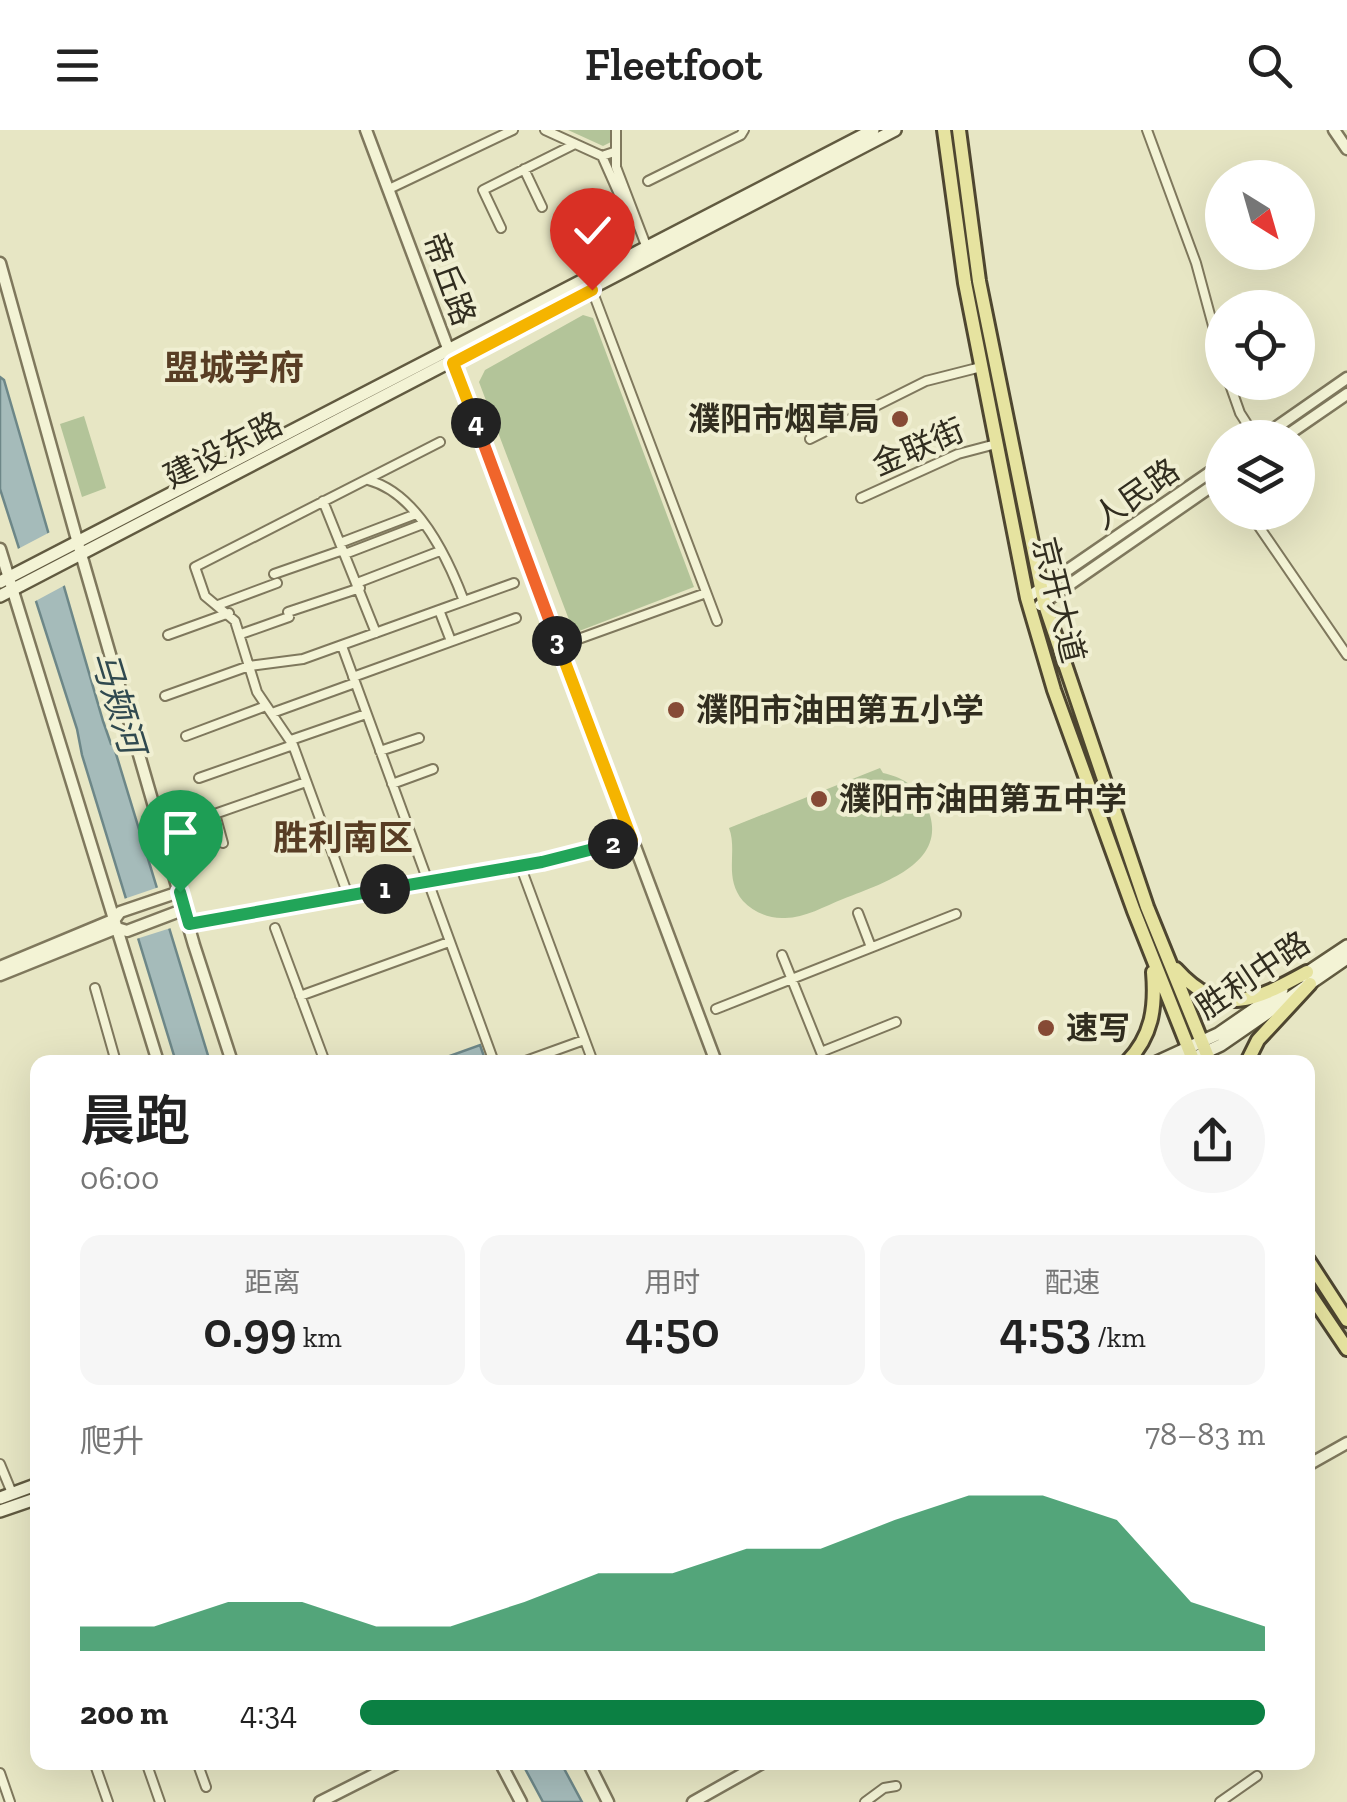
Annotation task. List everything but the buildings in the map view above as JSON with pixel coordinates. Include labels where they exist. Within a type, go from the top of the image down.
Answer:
[{"type":"main road","name":"建设东路","points":[[0,596],[11,582],[450,356],[873,130]]},
{"type":"main road","name":"建设东路","points":[[450,356],[592,290],[895,130]]},
{"type":"main road","name":"京开大道","points":[[944,130],[963,268],[1029,604],[1054,690],[1151,954],[1197,1055]]},
{"type":"main road","name":"京开大道","points":[[959,130],[979,281],[1043,596],[1147,906],[1170,962],[1197,1055]]},
{"type":"main road","name":"胜利中路","points":[[1198,1055],[1347,946]]},
{"type":"main road","points":[[1134,1055],[1153,1018],[1151,954]]},
{"type":"main road","name":"胜利中路","points":[[1308,978],[1347,958]]},
{"type":"main road","points":[[1170,962],[1191,986],[1227,1001],[1260,996],[1308,978]]},
{"type":"main road","points":[[1251,1055],[1258,1040],[1308,978]]},
{"type":"main road","points":[[1315,1271],[1347,1320]]},
{"type":"main road","points":[[1315,1301],[1347,1348]]},
{"type":"main road","points":[[6,1496],[30,1487]]},
{"type":"main road","points":[[0,1511],[30,1501]]},
{"type":"street","name":"帝丘路","points":[[366,130],[713,1055]]},
{"type":"street","points":[[389,189],[514,130]]},
{"type":"street","points":[[544,130],[602,156],[647,248]]},
{"type":"street","points":[[616,130],[616,167],[636,215],[634,222]]},
{"type":"street","points":[[648,181],[744,130]]},
{"type":"street","points":[[1147,130],[1205,296]]},
{"type":"street","points":[[1334,130],[1345,143]]},
{"type":"street","points":[[500,228],[482,190],[576,144]]},
{"type":"street","points":[[602,156],[614,152]]},
{"type":"street","points":[[524,170],[542,207]]},
{"type":"street","points":[[0,263],[75,550],[176,893],[230,1055]]},
{"type":"street","points":[[592,290],[717,621]]},
{"type":"street","points":[[810,438],[926,381],[981,367]]},
{"type":"street","points":[[1285,420],[1347,378]]},
{"type":"street","points":[[1309,420],[1347,394]]},
{"type":"street","points":[[348,896],[292,742],[258,692],[241,634],[228,613],[205,596],[195,567],[440,442]]},
{"type":"street","name":"金联街","points":[[861,498],[958,454],[996,444]]},
{"type":"street","name":"人民路","points":[[1043,596],[1205,477]]},
{"type":"street","points":[[367,480],[386,486],[416,514],[464,601]]},
{"type":"street","name":"人民路","points":[[1029,604],[1205,490]]},
{"type":"street","points":[[322,501],[376,633]]},
{"type":"street","points":[[218,605],[416,514]]},
{"type":"street","points":[[343,549],[423,524]]},
{"type":"street","points":[[1261,530],[1347,654]]},
{"type":"street","points":[[0,549],[120,922],[156,1055]]},
{"type":"street","points":[[241,634],[440,552]]},
{"type":"street","points":[[165,696],[250,666],[303,659],[514,583]]},
{"type":"street","points":[[558,646],[706,593]]},
{"type":"street","points":[[439,610],[451,641]]},
{"type":"street","points":[[168,635],[228,613]]},
{"type":"street","points":[[186,736],[354,680],[516,618]]},
{"type":"street","points":[[342,646],[491,1055]]},
{"type":"street","points":[[200,778],[366,714]]},
{"type":"street","points":[[380,751],[419,738]]},
{"type":"street","points":[[392,784],[433,770]]},
{"type":"street","points":[[224,844],[211,816],[306,782]]},
{"type":"street","points":[[189,924],[520,865],[632,840]]},
{"type":"street","points":[[520,865],[590,1055]]},
{"type":"street","points":[[0,975],[176,893]]},
{"type":"street","points":[[0,966],[120,922],[182,910]]},
{"type":"street","points":[[858,914],[871,947]]},
{"type":"street","points":[[716,1009],[956,914]]},
{"type":"street","points":[[275,928],[322,1055]]},
{"type":"street","points":[[300,996],[449,942]]},
{"type":"street","points":[[782,956],[822,1055]]},
{"type":"street","points":[[95,988],[114,1055]]},
{"type":"street","points":[[821,1052],[896,1022]]},
{"type":"street","points":[[542,1055],[584,1040]]},
{"type":"street","points":[[1315,1461],[1347,1443]]},
{"type":"street","points":[[0,1464],[6,1496]]},
{"type":"street","points":[[97,1770],[108,1802]]},
{"type":"street","points":[[149,1770],[160,1802]]},
{"type":"street","points":[[200,1770],[206,1786]]},
{"type":"street","points":[[320,1802],[383,1770]]},
{"type":"street","points":[[504,1770],[521,1802]]},
{"type":"street","points":[[592,1770],[608,1802]]},
{"type":"street","points":[[693,1802],[750,1770]]},
{"type":"street","points":[[0,1773],[10,1802]]},
{"type":"street","points":[[1220,1802],[1257,1776]]},
{"type":"street","points":[[865,1802],[884,1788],[896,1786]]},
{"type":"green space","points":[[568,130],[612,130],[611,142],[603,146]]},
{"type":"green space","points":[[583,315],[593,318],[694,587],[574,633],[479,382],[485,370]]},
{"type":"green space","points":[[84,416],[106,488],[82,497],[60,424]]},
{"type":"green space","points":[[880,768],[913,787],[925,803],[932,823],[923,855],[877,886],[800,916],[767,916],[743,901],[732,874],[729,828]]},
{"type":"shaded area","points":[[0,377],[208,1055],[174,1055],[77,729],[0,489]]},
{"type":"shaded area","points":[[480,1045],[484,1055],[452,1055]]},
{"type":"shaded area","points":[[526,1770],[565,1770],[582,1802],[543,1802]]},
{"type":"pier","points":[[54,530],[69,583],[30,604],[14,551]]},
{"type":"pier","points":[[162,886],[174,927],[133,940],[121,900]]},
{"type":"tunnel","points":[[1157,953],[1190,1029]]},
{"type":"tunnel","points":[[1315,1286],[1347,1334]]},
{"type":"place","name":"濮阳市烟草局","points":[[900,419]]},
{"type":"place","name":"濮阳市油田第五小学","points":[[676,710]]},
{"type":"place","name":"濮阳市油田第五中学","points":[[819,799]]},
{"type":"place","name":"速写","points":[[1046,1028]]},
{"type":"district","name":"盟城学府","points":[[234,368]]},
{"type":"district","name":"胜利南区","points":[[343,838]]},
{"type":"route","points":[[180,892],[189,924],[542,862],[632,840],[453,363],[592,290]]},
{"type":"water label","name":"马颊河","points":[[118,702]]}]
